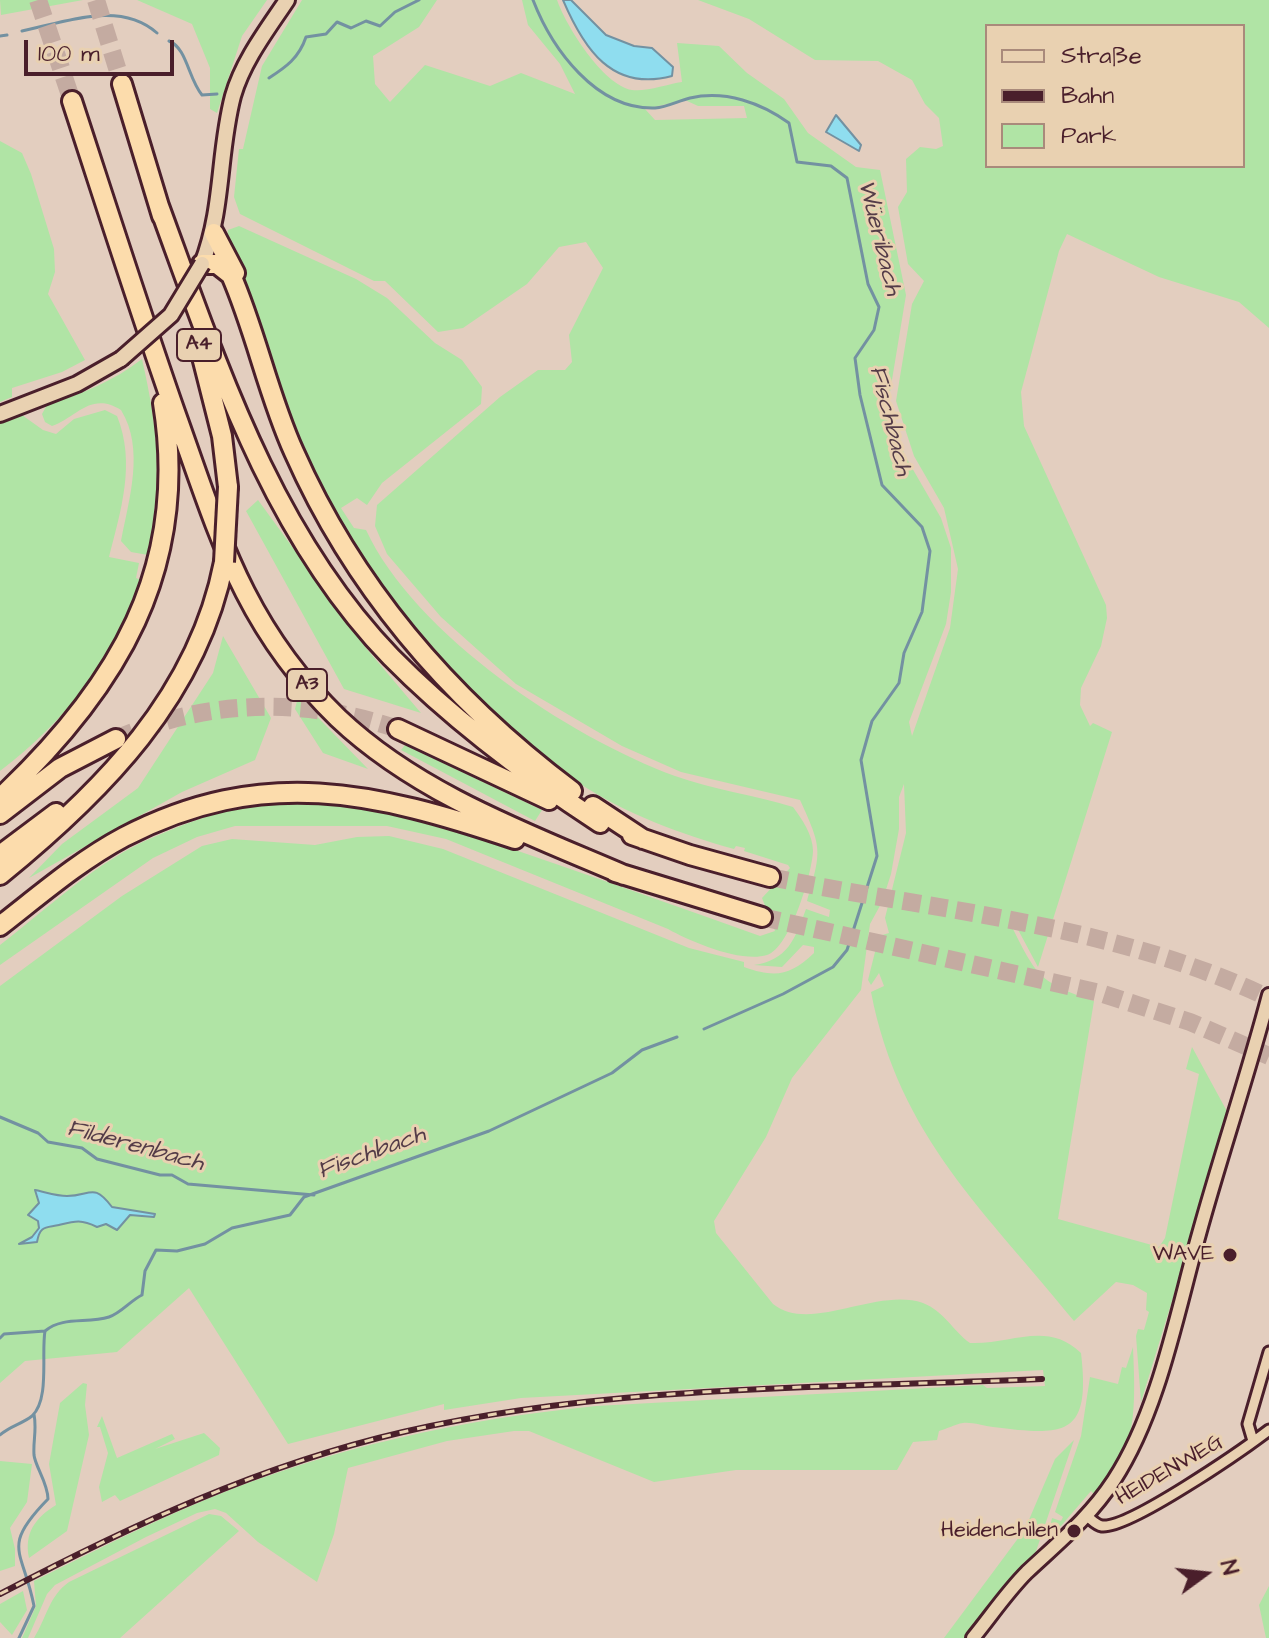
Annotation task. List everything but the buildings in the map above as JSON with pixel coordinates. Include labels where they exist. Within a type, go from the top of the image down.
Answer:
[{"type":"highway","points":[[122,84],[159,206],[245,430],[294,524],[331,581],[390,656],[449,711],[522,770],[600,823]]},
{"type":"highway","name":"A3","points":[[72,101],[153,349],[230,566],[272,641],[302,680],[340,720],[410,772],[490,817],[624,875]]},
{"type":"highway","name":"A4","points":[[0,855],[132,750],[176,689],[210,618],[224,562],[228,487],[213,399],[159,206]]},
{"type":"highway","points":[[214,233],[237,276],[241,299],[283,425],[317,500],[360,577],[441,676],[548,773],[643,839]]},
{"type":"highway","points":[[202,264],[213,263],[224,268],[241,299]]},
{"type":"highway","name":"A4","points":[[0,798],[49,750],[90,700],[136,626],[162,541],[169,499],[169,450],[153,349]]},
{"type":"highway","points":[[0,782],[90,700]]},
{"type":"highway","points":[[398,729],[600,823],[770,877]]},
{"type":"highway","points":[[0,814],[53,773],[116,739]]},
{"type":"highway","points":[[0,875],[83,802],[132,750]]},
{"type":"highway","name":"A3","points":[[0,926],[81,864],[124,837],[209,804],[274,793],[323,792],[383,799],[762,917]]},
{"type":"main road","points":[[0,414],[77,384],[121,359],[171,315],[202,264],[214,233],[234,92],[249,57],[287,0]]},
{"type":"street","points":[[973,1638],[1020,1581],[1087,1516],[1115,1479],[1145,1415],[1255,1054],[1269,995]]},
{"type":"street","points":[[1253,1441],[1248,1424],[1269,1352]]},
{"type":"street","name":"HEIDENWEG","points":[[1087,1516],[1097,1526],[1106,1527],[1126,1518],[1202,1478],[1269,1430]]},
{"type":"green space","points":[[0,0],[83,0],[1,15]]},
{"type":"green space","points":[[137,0],[267,0],[242,36],[217,113],[210,109],[210,68],[192,24]]},
{"type":"green space","points":[[302,0],[437,0],[419,27],[373,56],[375,84],[390,102],[425,65],[490,86],[521,73],[575,94],[560,64],[528,25],[522,0],[557,0],[587,53],[621,86],[638,90],[682,82],[677,43],[719,46],[747,73],[784,99],[808,133],[856,167],[880,170],[906,295],[889,398],[904,454],[941,518],[951,548],[951,592],[946,624],[909,722],[912,736],[950,628],[958,569],[944,508],[914,456],[896,401],[912,304],[924,281],[908,264],[898,207],[907,192],[906,159],[920,147],[936,149],[943,146],[939,118],[925,104],[912,80],[878,61],[815,60],[749,19],[698,0],[1269,0],[1269,328],[1239,302],[1159,277],[1067,234],[1059,251],[1021,392],[1024,426],[1106,605],[1107,618],[1101,646],[1081,688],[1080,705],[1090,726],[1093,723],[1112,732],[1038,967],[1015,924],[1011,925],[1027,956],[1042,975],[1061,988],[1094,1001],[1058,1219],[1159,1247],[1165,1238],[1199,1074],[1186,1069],[1192,1047],[1229,1115],[1141,1402],[1136,1336],[1138,1329],[1144,1330],[1149,1312],[1146,1310],[1147,1293],[1133,1285],[1116,1282],[1074,1321],[950,1170],[924,1131],[902,1089],[884,1043],[871,992],[884,986],[879,973],[871,985],[868,980],[879,936],[889,933],[885,918],[906,833],[904,784],[899,797],[899,829],[891,874],[882,902],[870,924],[861,990],[792,1078],[766,1137],[714,1221],[716,1233],[773,1304],[788,1312],[824,1313],[905,1300],[930,1307],[970,1343],[1041,1336],[1068,1343],[1081,1353],[1083,1381],[1077,1416],[1068,1425],[1039,1431],[960,1424],[939,1431],[937,1440],[913,1442],[897,1470],[736,1470],[654,1482],[529,1431],[447,1441],[348,1468],[334,1534],[317,1582],[258,1542],[226,1513],[215,1509],[197,1513],[146,1537],[55,1585],[47,1594],[28,1638],[22,1638],[36,1606],[34,1581],[205,1500],[300,1465],[397,1438],[496,1419],[596,1406],[983,1385],[987,1388],[1045,1386],[1043,1370],[521,1398],[444,1410],[444,1404],[288,1444],[189,1288],[117,1352],[25,1361],[0,1383],[0,986],[122,896],[202,846],[232,839],[315,845],[357,837],[389,836],[443,849],[689,948],[744,962],[744,967],[765,973],[782,973],[814,953],[814,947],[803,945],[782,967],[754,965],[775,958],[789,946],[806,909],[829,917],[830,910],[807,901],[817,849],[800,800],[681,772],[622,746],[516,684],[441,617],[387,554],[375,526],[377,505],[500,397],[538,370],[565,370],[572,362],[569,335],[603,268],[586,242],[559,247],[527,284],[463,328],[438,332],[385,281],[374,281],[240,214],[234,197],[239,149],[243,149],[262,66]],"holes":[[[685,100],[698,106],[744,106],[747,118],[655,120],[645,109]]]},
{"type":"green space","points":[[0,141],[22,153],[31,174],[54,249],[55,272],[48,294],[85,360],[62,372],[12,388],[12,397],[0,402]]},
{"type":"green space","points":[[239,226],[356,279],[387,298],[435,343],[462,360],[482,387],[481,404],[382,483],[367,505],[357,498],[341,508],[354,528],[366,530],[389,569],[420,607],[457,644],[544,709],[633,759],[675,776],[793,807],[811,839],[812,862],[798,909],[776,949],[756,957],[716,950],[446,839],[387,826],[235,826],[197,837],[153,858],[0,965],[0,945],[113,858],[198,819],[246,806],[277,802],[348,805],[418,819],[519,851],[760,936],[775,931],[762,898],[790,868],[788,865],[744,851],[745,848],[736,846],[734,849],[654,822],[579,783],[503,722],[465,686],[394,605],[336,520],[295,435],[249,296],[226,242],[228,230]]},
{"type":"green space","points":[[142,359],[157,456],[148,555],[131,552],[121,541],[134,458],[128,425],[121,410],[101,403],[93,404],[52,426],[45,422],[42,414],[47,405],[97,386]]},
{"type":"green space","points":[[105,410],[117,416],[123,434],[126,469],[122,504],[109,557],[139,563],[136,578],[141,580],[116,637],[85,686],[47,731],[0,771],[0,423],[22,415],[43,430],[56,434],[74,419]]},
{"type":"green space","points":[[258,500],[366,648],[421,713],[344,689],[246,511]]},
{"type":"green space","points":[[223,636],[271,718],[255,760],[182,792],[29,878],[62,844],[138,788],[213,673]]},
{"type":"green space","points":[[298,697],[368,769],[323,753],[295,709]]},
{"type":"green space","points":[[405,745],[542,810],[535,821],[401,750]]},
{"type":"green space","points":[[1133,1347],[1132,1426],[1120,1463],[1109,1479],[1094,1494],[1091,1491],[1061,1526],[1049,1531],[1052,1518],[1061,1521],[1063,1517],[1055,1512],[1081,1436],[1090,1377],[1118,1384],[1122,1367],[1126,1368]]},
{"type":"green space","points":[[83,1383],[87,1384],[85,1405],[89,1435],[67,1531],[29,1558],[28,1541],[33,1527],[42,1515],[56,1505],[49,1464],[60,1403]]},
{"type":"green space","points":[[102,1416],[117,1458],[172,1434],[175,1439],[155,1449],[204,1433],[220,1448],[219,1455],[120,1501],[115,1495],[102,1502],[99,1487],[108,1453],[100,1427],[97,1427]]},
{"type":"green space","points":[[1074,1440],[1034,1557],[967,1638],[944,1638],[1025,1529],[1055,1459]]},
{"type":"green space","points":[[0,1461],[32,1464],[27,1502],[10,1528],[15,1566],[0,1571]]},
{"type":"green space","points":[[209,1514],[221,1516],[239,1531],[120,1638],[34,1638],[53,1600],[69,1582]]},
{"type":"green space","points":[[1269,1586],[1269,1638],[1266,1638],[1259,1605]]},
{"type":"green space","points":[[23,1591],[27,1610],[12,1635],[0,1622],[0,1604]]},
{"type":"water","points":[[563,0],[571,0],[606,35],[634,46],[652,48],[673,67],[672,76],[633,78],[617,72],[591,50]]},
{"type":"water","points":[[836,115],[861,145],[859,151],[826,132]]},
{"type":"water","points":[[35,1190],[67,1196],[96,1193],[112,1207],[155,1214],[154,1217],[130,1215],[117,1230],[106,1224],[97,1227],[78,1222],[47,1227],[40,1233],[37,1242],[19,1244],[32,1237],[39,1228],[38,1221],[28,1215],[39,1203]]},
{"type":"waterway","points":[[269,78],[291,61],[306,37],[326,34],[337,22],[351,28],[366,21],[380,26],[395,12],[419,0]]},
{"type":"waterway","name":"Fischbach","points":[[533,0],[564,56],[595,88],[614,99],[634,106],[655,108],[703,96],[730,97],[755,104],[789,123],[797,162],[831,166],[847,178],[868,284],[879,307],[874,330],[855,358],[860,395],[882,485],[922,527],[930,551],[922,612],[904,653],[899,683],[872,721],[861,760],[877,856],[847,950],[833,967],[783,994],[704,1029]]},
{"type":"waterway","points":[[22,31],[74,19],[110,15],[142,23],[157,33]]},
{"type":"waterway","points":[[0,36],[7,35]]},
{"type":"waterway","points":[[169,41],[180,50],[202,95],[217,94]]},
{"type":"waterway","name":"Fischbach","points":[[0,1435],[28,1419],[38,1408],[43,1388],[45,1331],[60,1323],[101,1319],[118,1313],[142,1295],[145,1271],[156,1250],[177,1251],[205,1244],[232,1228],[290,1215],[304,1197],[489,1131],[612,1073],[642,1050],[677,1037]]},
{"type":"waterway","name":"Filderenbach","points":[[0,1117],[38,1133],[48,1142],[82,1148],[97,1159],[160,1175],[172,1175],[188,1184],[314,1195]]},
{"type":"waterway","points":[[0,1338],[4,1334],[45,1331]]},
{"type":"waterway","points":[[19,1638],[34,1606],[21,1560],[20,1539],[33,1515],[48,1499],[34,1455],[34,1414]]},
{"type":"tunnel","points":[[38,0],[72,101]]},
{"type":"tunnel","points":[[96,0],[122,84]]},
{"type":"tunnel","points":[[116,739],[186,716],[256,707],[327,711],[398,729]]},
{"type":"tunnel","points":[[770,877],[1087,936],[1210,973],[1269,998]]},
{"type":"tunnel","points":[[762,917],[1100,993],[1190,1022],[1269,1056]]},
{"type":"railway","points":[[0,1594],[197,1500],[298,1462],[403,1432],[481,1416],[641,1397],[802,1387],[1042,1379]]},
{"type":"place","name":"WAVE","points":[[1230,1255]]},
{"type":"place","name":"Heidenchilen","points":[[1074,1531]]},
{"type":"water label","name":"Wüeribach","points":[[878,238]]}]
